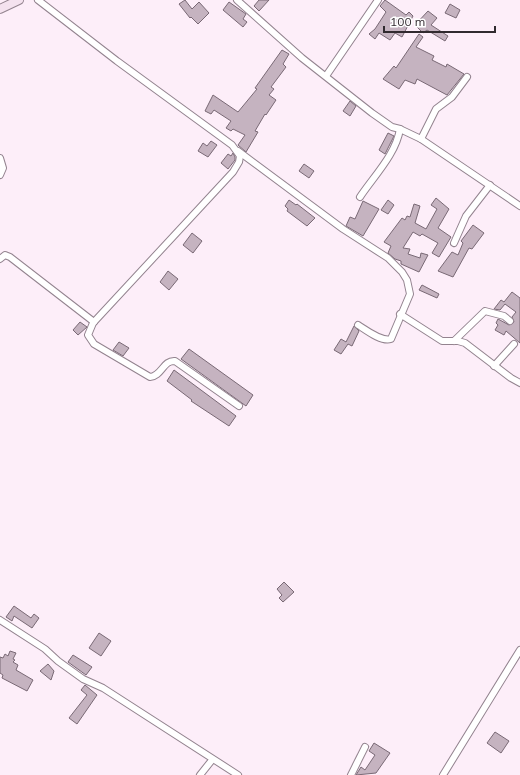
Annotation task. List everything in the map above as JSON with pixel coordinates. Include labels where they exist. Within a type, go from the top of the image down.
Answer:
[{"type":"street","points":[[0,9],[19,0]]},
{"type":"street","points":[[38,0],[76,30],[232,145],[240,156],[239,162],[233,172],[94,322],[88,331],[89,339],[146,376],[154,377],[168,362],[175,361],[239,406]]},
{"type":"street","points":[[238,0],[302,58],[372,113],[392,127],[400,128],[421,139],[520,206]]},
{"type":"street","points":[[326,76],[378,0]]},
{"type":"street","points":[[421,139],[436,109],[452,97],[467,77]]},
{"type":"street","points":[[360,197],[380,169],[398,137],[400,128]]},
{"type":"street","points":[[235,149],[343,229],[395,264],[407,280],[410,292],[409,299],[400,314],[390,340],[368,332],[358,325]]},
{"type":"street","points":[[0,158],[3,168],[0,175]]},
{"type":"street","points":[[454,243],[466,216],[490,185]]},
{"type":"street","points":[[0,259],[5,255],[10,257],[94,322]]},
{"type":"street","points":[[400,314],[442,341],[448,343],[454,341],[485,311],[504,316],[510,321]]},
{"type":"street","points":[[454,341],[465,343],[494,366],[520,383]]},
{"type":"street","points":[[494,366],[514,344]]},
{"type":"street","points":[[0,620],[45,649],[58,661],[83,679],[103,688],[212,760],[238,775]]},
{"type":"street","points":[[443,775],[520,650]]},
{"type":"street","points":[[351,775],[365,747]]},
{"type":"street","points":[[200,775],[212,760]]},
{"type":"building","points":[[185,0],[192,9],[199,2],[209,13],[198,24],[191,17],[190,18],[179,4]]},
{"type":"building","points":[[259,0],[269,0],[259,11],[254,6]]},
{"type":"building","points":[[385,0],[406,15],[409,12],[413,16],[402,37],[395,33],[390,40],[379,33],[375,39],[369,34],[375,29],[386,12],[380,6]]},
{"type":"building","points":[[229,2],[246,14],[243,19],[247,22],[243,27],[223,10]]},
{"type":"building","points":[[450,4],[460,10],[456,18],[445,13]]},
{"type":"building","points":[[428,11],[437,18],[431,25],[448,36],[445,41],[427,30],[423,33],[415,25]]},
{"type":"building","points":[[419,34],[423,37],[416,47],[434,56],[432,60],[446,67],[447,64],[464,74],[447,95],[417,79],[415,84],[405,80],[399,89],[383,79],[394,66],[396,68]]},
{"type":"building","points":[[282,50],[289,54],[283,64],[286,67],[271,87],[274,89],[269,95],[276,100],[266,115],[265,114],[255,131],[258,132],[246,152],[238,145],[245,135],[233,129],[231,131],[226,128],[231,121],[214,110],[211,114],[205,111],[213,95],[238,112],[257,89],[255,88]]},
{"type":"building","points":[[350,101],[356,106],[350,116],[343,111]]},
{"type":"building","points":[[388,133],[394,136],[385,154],[379,150]]},
{"type":"building","points":[[211,141],[217,145],[208,157],[198,151],[203,143],[207,146]]},
{"type":"building","points":[[233,153],[235,160],[228,169],[221,163],[228,154],[231,156]]},
{"type":"building","points":[[304,164],[314,171],[309,178],[299,171]]},
{"type":"building","points":[[436,198],[449,209],[438,228],[451,237],[439,257],[432,253],[438,243],[422,234],[420,236],[413,232],[403,248],[410,249],[408,254],[420,258],[421,253],[428,255],[419,272],[401,264],[401,261],[395,259],[388,253],[391,246],[384,242],[402,218],[405,220],[407,216],[410,217],[414,204],[420,206],[415,223],[426,229],[437,209],[431,205]]},
{"type":"building","points":[[289,200],[296,205],[297,204],[315,218],[307,226],[287,211],[288,209],[285,206]]},
{"type":"building","points":[[388,200],[394,205],[388,214],[381,210]]},
{"type":"building","points":[[363,201],[379,209],[363,236],[346,226],[350,217],[355,219]]},
{"type":"building","points":[[473,225],[484,233],[472,249],[469,248],[453,277],[438,271],[452,252],[458,255],[463,243],[461,241]]},
{"type":"building","points":[[192,233],[202,241],[193,253],[183,245]]},
{"type":"building","points":[[168,271],[178,279],[169,290],[160,282]]},
{"type":"building","points":[[422,285],[439,294],[437,298],[419,290]]},
{"type":"building","points":[[512,292],[520,298],[520,343],[506,331],[504,335],[495,330],[498,325],[496,323],[498,319],[509,325],[514,322],[512,317],[516,312],[505,304],[500,310],[494,309],[501,300],[504,302]]},
{"type":"building","points":[[80,322],[87,327],[78,335],[73,330]]},
{"type":"building","points":[[354,326],[359,331],[352,346],[348,344],[341,354],[334,350],[341,339],[346,342]]},
{"type":"building","points":[[119,342],[129,348],[123,356],[113,350]]},
{"type":"building","points":[[189,349],[253,395],[246,406],[181,359]]},
{"type":"building","points":[[174,370],[236,416],[229,426],[191,401],[192,400],[167,381]]},
{"type":"building","points":[[284,582],[294,592],[283,602],[279,598],[282,595],[277,589]]},
{"type":"building","points":[[14,606],[31,618],[34,614],[39,618],[32,628],[14,616],[12,621],[6,617]]},
{"type":"building","points":[[99,633],[111,641],[101,656],[89,648]]},
{"type":"building","points":[[10,651],[16,653],[13,659],[15,660],[13,662],[18,665],[16,670],[33,680],[27,691],[2,678],[3,675],[0,673],[0,657],[3,658],[5,654],[8,656]]},
{"type":"building","points":[[73,655],[92,667],[86,675],[68,662]]},
{"type":"building","points":[[48,664],[54,671],[51,680],[40,671]]},
{"type":"building","points":[[85,685],[97,695],[77,724],[69,718],[87,695],[81,690]]},
{"type":"building","points":[[495,732],[509,741],[501,753],[487,743]]},
{"type":"building","points":[[374,743],[390,753],[376,773],[356,775],[361,767],[365,770],[375,755],[369,751]]}]
